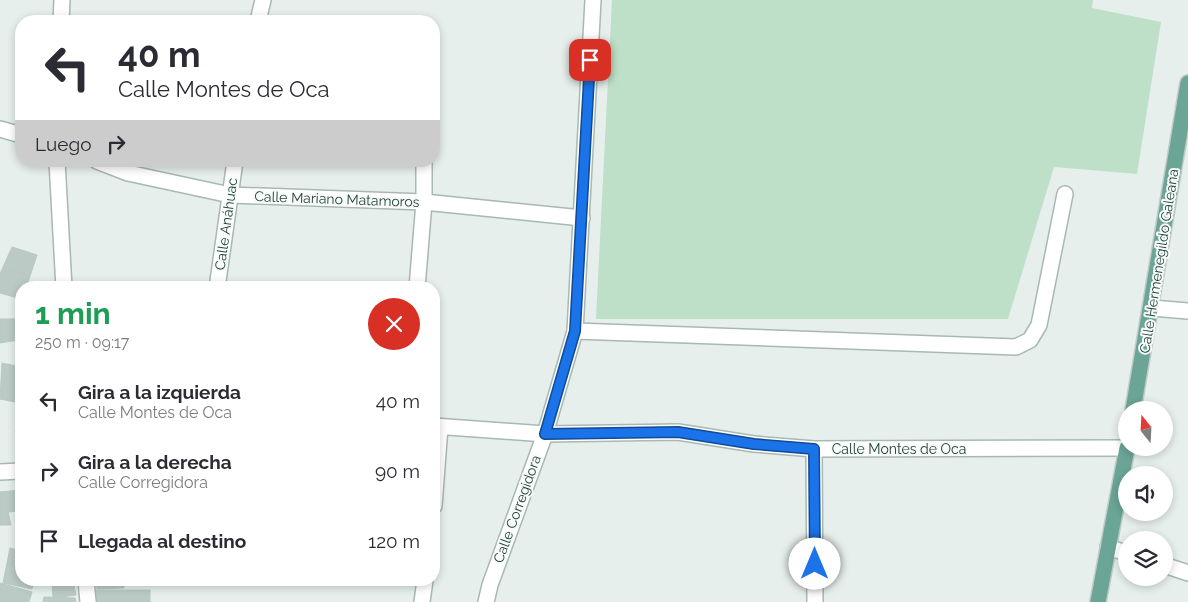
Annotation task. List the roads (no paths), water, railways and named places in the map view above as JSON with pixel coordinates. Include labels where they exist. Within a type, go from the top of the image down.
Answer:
[{"type":"main road","name":"Calle Hermenegildo Galeana","points":[[1135,401],[1188,88]]},
{"type":"main road","points":[[1098,602],[1125,456]]},
{"type":"street","points":[[61,15],[62,0]]},
{"type":"street","points":[[259,15],[263,0]]},
{"type":"street","name":"Calle Corregidora","points":[[486,602],[490,585],[545,434],[575,331],[593,0]]},
{"type":"street","points":[[0,129],[15,134]]},
{"type":"street","points":[[57,167],[64,281]]},
{"type":"street","name":"Calle Mariano Matamoros","points":[[112,167],[128,173],[230,195],[424,202],[582,218]]},
{"type":"street","name":"Calle Anáhuac","points":[[219,281],[235,167]]},
{"type":"street","points":[[418,281],[424,202],[424,167]]},
{"type":"street","points":[[575,331],[1016,347],[1030,340],[1039,325],[1065,194]]},
{"type":"street","points":[[1152,308],[1188,311]]},
{"type":"street","name":"Calle Montes de Oca","points":[[440,427],[545,434],[678,432],[754,444],[814,449],[1118,448]]},
{"type":"street","points":[[814,449],[815,602]]},
{"type":"street","points":[[0,472],[15,471]]},
{"type":"street","points":[[1108,547],[1118,550]]},
{"type":"street","points":[[1173,568],[1188,573]]},
{"type":"street","points":[[87,586],[88,602]]},
{"type":"street","points":[[422,602],[424,586]]}]
